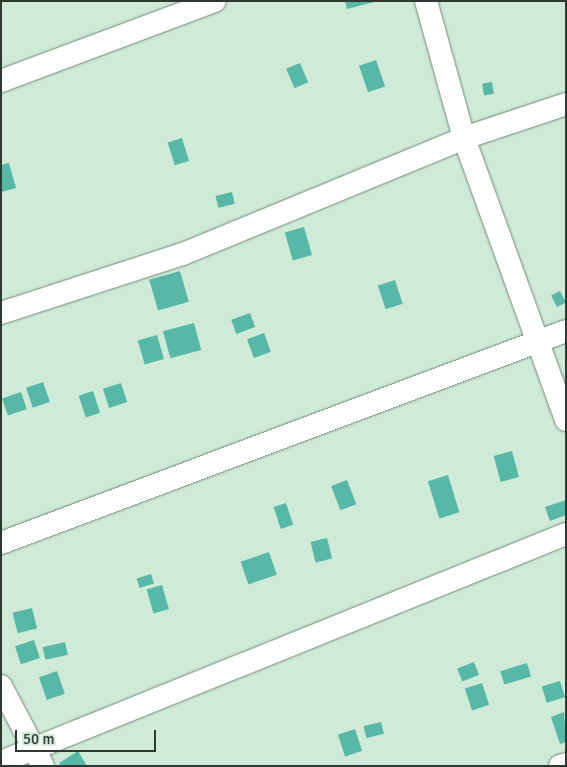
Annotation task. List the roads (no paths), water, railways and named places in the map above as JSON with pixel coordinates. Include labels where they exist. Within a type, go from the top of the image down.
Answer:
[{"type":"street","points":[[1,81],[215,1]]},
{"type":"street","points":[[426,1],[464,138],[540,343],[566,420]]},
{"type":"street","points":[[1,313],[183,254],[464,138],[566,104]]},
{"type":"street","points":[[1,543],[415,386],[540,343],[566,332]]},
{"type":"street","points":[[1,762],[38,757],[566,534]]},
{"type":"street","points":[[1,686],[38,757]]},
{"type":"street","points":[[560,766],[566,764]]}]
